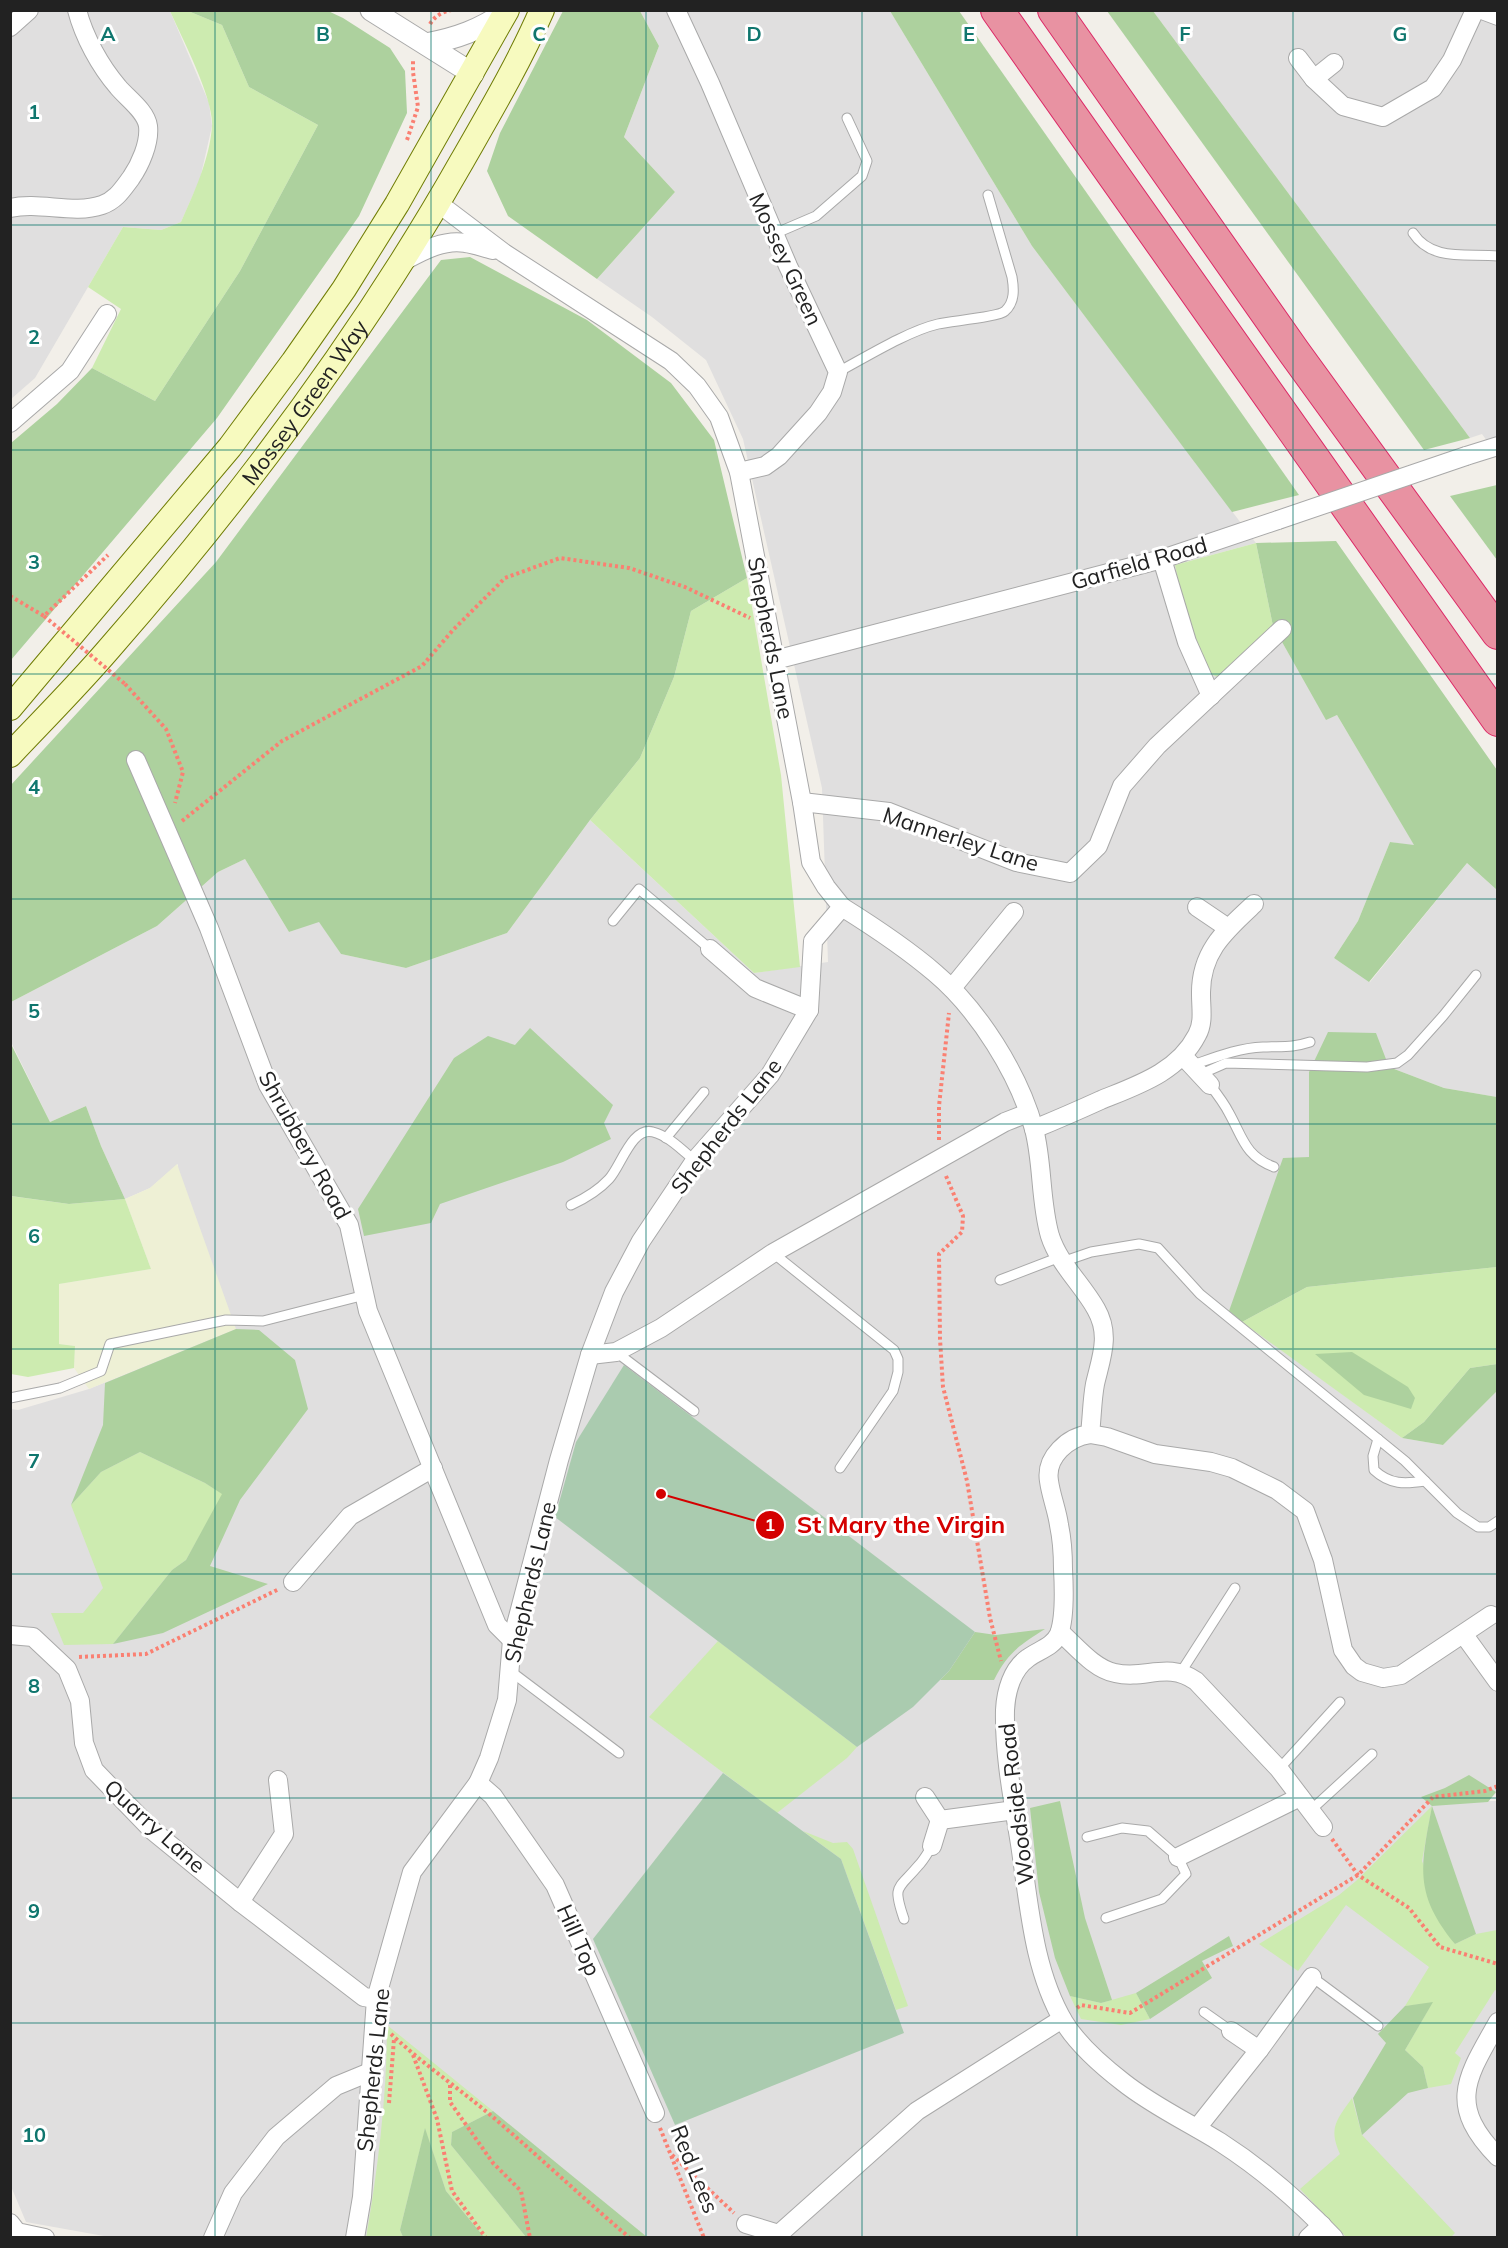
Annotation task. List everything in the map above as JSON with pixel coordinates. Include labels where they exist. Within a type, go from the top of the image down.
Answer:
[{"type":"highway","points":[[997,10],[1497,720]]},
{"type":"highway","points":[[1054,10],[1294,352],[1497,633]]},
{"type":"main road","points":[[473,74],[480,78],[487,78],[501,68],[530,10]]},
{"type":"main road","name":"Mossey Green Way","points":[[10,755],[108,650],[226,507],[343,349],[402,262],[438,203],[489,114],[542,10]]},
{"type":"main road","name":"Mossey Green Way","points":[[10,708],[230,447],[349,281],[473,74],[506,11]]},
{"type":"main road","points":[[230,447],[269,412],[288,388],[341,314],[413,204],[426,197],[438,203]]},
{"type":"street","points":[[10,27],[29,10]]},
{"type":"street","points":[[10,208],[84,209],[102,205],[117,198],[136,170],[147,141],[148,125],[137,107],[117,86],[99,58],[80,21],[77,10]]},
{"type":"street","points":[[371,10],[473,74]]},
{"type":"street","name":"Mossey Green","points":[[676,10],[710,82],[774,234],[838,372]]},
{"type":"street","points":[[1298,58],[1314,79],[1343,106],[1383,117],[1433,88],[1452,60],[1475,10]]},
{"type":"street","points":[[1482,10],[1497,16]]},
{"type":"street","points":[[424,42],[454,39],[482,27],[506,11]]},
{"type":"street","points":[[1314,79],[1334,63]]},
{"type":"street","name":"Shepherds Lane","points":[[355,2238],[362,2197],[376,1999],[412,1872],[478,1783],[489,1758],[507,1700],[512,1640],[559,1461],[590,1355],[614,1292],[636,1251],[695,1161],[770,1075],[809,1010],[813,941],[842,907],[826,887],[811,862],[802,802],[739,472],[719,417],[702,393],[663,356],[504,253],[438,203]]},
{"type":"street","points":[[402,262],[450,242],[467,243],[504,253]]},
{"type":"street","points":[[10,423],[70,371],[107,314]]},
{"type":"street","points":[[739,472],[765,466],[779,456],[818,413],[832,392],[838,372]]},
{"type":"street","name":"Garfield Road","points":[[775,660],[1162,559],[1497,446]]},
{"type":"street","points":[[1162,559],[1187,642],[1211,696]]},
{"type":"street","name":"Mannerley Lane","points":[[802,802],[889,812],[1017,862],[1070,873],[1098,846],[1122,786],[1157,746],[1282,628]]},
{"type":"street","name":"Shrubbery Road","points":[[136,760],[209,928],[268,1085],[350,1225],[368,1311],[497,1625],[512,1640]]},
{"type":"street","points":[[590,1355],[616,1352],[661,1328],[773,1253],[1005,1122],[1031,1121],[1154,1077],[1197,1070],[1198,1033],[1202,1014],[1202,972],[1213,947],[1228,928],[1254,904]]},
{"type":"street","points":[[842,907],[914,955],[952,988],[990,1037],[1004,1061],[1031,1121],[1050,1235],[1061,1260],[1097,1310],[1104,1332],[1105,1345],[1095,1385],[1090,1434]]},
{"type":"street","points":[[1197,907],[1228,928]]},
{"type":"street","points":[[952,988],[1014,912]]},
{"type":"street","points":[[710,950],[755,988],[809,1010]]},
{"type":"street","points":[[1323,1827],[1279,1769],[1205,1688],[1181,1672],[1114,1673],[1095,1663],[1060,1632],[1063,1566],[1059,1525],[1048,1480],[1049,1470],[1062,1446],[1074,1437],[1090,1434],[1107,1437],[1155,1454],[1211,1462],[1232,1468],[1276,1490],[1305,1511],[1323,1560],[1343,1650],[1354,1666],[1362,1672],[1383,1678],[1401,1675],[1491,1615]]},
{"type":"street","points":[[293,1582],[350,1516],[433,1468]]},
{"type":"street","name":"Woodside Road","points":[[1060,1632],[1050,1645],[1022,1663],[1008,1688],[1005,1709],[1006,1745],[1032,1924],[1047,1984],[1062,2019],[1092,2055],[1122,2082],[1250,2162],[1328,2231]]},
{"type":"street","name":"Quarry Lane","points":[[10,1635],[33,1636],[67,1669],[80,1701],[84,1743],[94,1770],[153,1830],[240,1902],[364,1997],[376,1999]]},
{"type":"street","points":[[1464,1635],[1497,1682]]},
{"type":"street","points":[[240,1902],[284,1834],[278,1780]]},
{"type":"street","name":"Hill Top","points":[[478,1783],[493,1796],[555,1885],[655,2113]]},
{"type":"street","points":[[925,1797],[940,1820]]},
{"type":"street","points":[[1178,1857],[1305,1804]]},
{"type":"street","points":[[940,1820],[1015,1810]]},
{"type":"street","points":[[932,1846],[940,1820]]},
{"type":"street","points":[[1197,2128],[1259,2050],[1312,1977]]},
{"type":"street","points":[[746,2224],[780,2236],[916,2111],[1062,2019]]},
{"type":"street","points":[[1497,2022],[1466,2085],[1466,2097],[1473,2124],[1480,2137],[1497,2157]]},
{"type":"street","points":[[1231,2031],[1259,2050]]},
{"type":"street","points":[[213,2238],[233,2193],[276,2137],[336,2086],[370,2072]]},
{"type":"street","points":[[10,2223],[17,2232],[45,2238]]},
{"type":"street","points":[[1308,2238],[1328,2231]]},
{"type":"lane","points":[[774,234],[816,216],[862,176],[867,161],[847,117]]},
{"type":"lane","points":[[838,372],[924,327],[972,317],[999,316],[1012,303],[1014,290],[1012,277],[988,195]]},
{"type":"lane","points":[[1413,233],[1419,243],[1430,250],[1445,254],[1497,256]]},
{"type":"lane","points":[[613,921],[639,889],[710,950]]},
{"type":"lane","points":[[1197,1070],[1226,1063],[1254,1062],[1367,1067],[1397,1063],[1408,1055],[1476,975]]},
{"type":"lane","points":[[1197,1070],[1239,1050],[1263,1047],[1293,1048],[1310,1042]]},
{"type":"lane","points":[[1197,1070],[1230,1114],[1240,1138],[1261,1162],[1274,1167]]},
{"type":"lane","points":[[666,1138],[704,1092]]},
{"type":"lane","points":[[572,1205],[590,1196],[608,1181],[617,1169],[627,1148],[637,1136],[645,1131],[666,1138],[695,1161]]},
{"type":"lane","points":[[1000,1280],[1091,1252],[1139,1244],[1158,1248],[1200,1294],[1405,1461],[1457,1513],[1478,1527],[1489,1527],[1497,1521]]},
{"type":"lane","points":[[773,1253],[894,1350],[898,1359],[898,1372],[893,1391],[840,1468]]},
{"type":"lane","points":[[10,1398],[60,1388],[101,1371],[110,1344],[226,1320],[263,1321],[365,1295]]},
{"type":"lane","points":[[616,1352],[694,1411]]},
{"type":"lane","points":[[1378,1439],[1373,1456],[1374,1470],[1384,1479],[1402,1484],[1425,1481]]},
{"type":"lane","points":[[1181,1672],[1236,1588]]},
{"type":"lane","points":[[509,1670],[619,1753]]},
{"type":"lane","points":[[1279,1769],[1340,1702]]},
{"type":"lane","points":[[1305,1804],[1372,1754]]},
{"type":"lane","points":[[1087,1837],[1122,1828],[1148,1831],[1178,1857],[1186,1874],[1162,1899],[1106,1918]]},
{"type":"lane","points":[[904,1919],[898,1904],[897,1891],[901,1883],[919,1866],[932,1846]]},
{"type":"lane","points":[[1312,1977],[1378,2026]]},
{"type":"lane","points":[[1204,2012],[1231,2031]]},
{"type":"path","points":[[403,151],[418,107],[413,53],[424,42],[434,18],[451,10]]},
{"type":"path","points":[[44,616],[109,555]]},
{"type":"path","points":[[167,833],[282,741],[422,666],[453,630],[505,578],[560,558],[629,568],[685,587],[769,627]]},
{"type":"path","points":[[10,596],[44,616],[124,684],[166,729],[183,772],[167,833]]},
{"type":"path","points":[[952,988],[941,1076],[939,1159],[963,1216],[962,1232],[939,1254],[939,1339],[943,1387],[967,1481],[990,1618],[1008,1688]]},
{"type":"path","points":[[57,1658],[146,1653],[293,1582]]},
{"type":"path","points":[[1062,2019],[1081,2005],[1130,2013],[1358,1875],[1433,1797],[1485,1791],[1497,1786]]},
{"type":"path","points":[[1323,1827],[1358,1875],[1409,1908],[1440,1947],[1497,1964]]},
{"type":"path","points":[[375,2020],[412,2055],[501,2124],[580,2197],[630,2238]]},
{"type":"path","points":[[412,2055],[437,2118],[452,2191],[486,2238]]},
{"type":"path","points":[[450,2084],[450,2102],[493,2163],[521,2191],[530,2238]]},
{"type":"path","name":"Red Lees","points":[[655,2113],[704,2238]]},
{"type":"path","points":[[671,2154],[746,2224]]},
{"type":"shaded area","points":[[11,11],[170,11],[209,103],[212,126],[200,179],[181,222],[161,230],[123,227],[35,378],[11,399]]},
{"type":"shaded area","points":[[640,11],[890,11],[1032,246],[1256,543],[1175,565],[1273,626],[1326,719],[1337,715],[1415,846],[1390,842],[1358,921],[1334,958],[1370,982],[1467,863],[1497,890],[1497,1097],[1444,1088],[1389,1067],[1309,1072],[1309,1157],[1229,1311],[1402,1438],[1443,1445],[1497,1391],[1498,1791],[1488,1801],[1498,1801],[1497,2237],[115,2238],[26,2222],[10,2184],[11,1409],[18,1410],[89,1389],[181,1351],[178,1164],[150,1188],[125,1199],[86,1106],[50,1122],[11,1042],[11,1002],[157,926],[218,872],[245,859],[289,932],[319,921],[341,954],[406,968],[507,933],[590,820],[754,973],[828,962],[822,788],[743,439],[706,360],[652,317],[597,279],[675,192],[624,137],[659,46]]},
{"type":"shaded area","points":[[1153,11],[1497,11],[1497,455],[1482,434],[1470,438]]},
{"type":"green space","points":[[326,10],[343,18],[390,48],[405,71],[407,113],[359,216],[217,418],[11,660],[11,443],[57,404],[92,368],[155,401],[240,271],[318,125],[249,87],[222,25],[188,11]]},
{"type":"green space","points":[[170,11],[188,11],[222,25],[249,87],[318,125],[240,271],[155,401],[92,368],[121,309],[88,287],[123,227],[161,230],[181,222],[205,163],[212,126],[208,100]]},
{"type":"green space","points":[[563,11],[640,11],[659,46],[624,137],[675,192],[597,279],[508,216],[487,171],[500,133]]},
{"type":"green space","points":[[890,11],[959,11],[1299,495],[1232,512],[1032,246]]},
{"type":"green space","points":[[1107,11],[1153,11],[1470,438],[1424,450]]},
{"type":"green space","points":[[470,257],[587,320],[671,383],[714,440],[747,578],[691,611],[674,677],[640,758],[590,820],[507,933],[406,968],[341,954],[319,922],[289,932],[245,859],[218,872],[157,926],[11,1002],[10,786],[216,562],[441,260]]},
{"type":"green space","points":[[1498,485],[1497,560],[1450,496]]},
{"type":"green space","points":[[1336,541],[1497,770],[1497,890],[1467,863],[1369,982],[1334,958],[1358,921],[1390,842],[1414,845],[1337,715],[1326,720],[1273,626],[1256,543]]},
{"type":"green space","points":[[1256,543],[1273,626],[1218,677],[1208,673],[1189,632],[1175,565]]},
{"type":"green space","points":[[747,578],[781,775],[800,967],[754,973],[590,820],[640,758],[674,677],[691,611]]},
{"type":"green space","points":[[530,1028],[613,1105],[604,1123],[611,1139],[563,1162],[440,1204],[431,1223],[364,1236],[358,1209],[454,1058],[488,1036],[515,1045]]},
{"type":"green space","points":[[1328,1032],[1376,1033],[1389,1067],[1444,1088],[1497,1097],[1497,1267],[1307,1287],[1242,1322],[1229,1311],[1283,1158],[1309,1157],[1309,1072]]},
{"type":"green space","points":[[10,1042],[50,1122],[86,1106],[125,1199],[69,1204],[11,1196]]},
{"type":"green space","points":[[177,1164],[236,1329],[89,1389],[74,1368],[75,1346],[59,1344],[59,1284],[151,1269],[125,1199],[150,1188]]},
{"type":"green space","points":[[10,1196],[69,1204],[125,1199],[151,1269],[59,1284],[59,1344],[75,1346],[74,1368],[28,1377],[11,1374]]},
{"type":"green space","points":[[1497,1267],[1497,1364],[1470,1368],[1424,1422],[1402,1438],[1242,1322],[1307,1287]]},
{"type":"green space","points":[[236,1329],[259,1330],[295,1360],[308,1409],[240,1500],[210,1566],[268,1584],[163,1633],[113,1644],[172,1570],[186,1560],[222,1494],[205,1483],[140,1452],[101,1472],[71,1505],[103,1425],[105,1383]]},
{"type":"green space","points":[[1352,1352],[1408,1387],[1415,1398],[1411,1409],[1364,1395],[1315,1354]]},
{"type":"green space","points":[[1497,1364],[1497,1391],[1443,1445],[1402,1438],[1424,1422],[1470,1368]]},
{"type":"green space","points":[[624,1365],[975,1632],[949,1671],[913,1707],[857,1747],[555,1517],[576,1442]]},
{"type":"green space","points":[[140,1452],[223,1494],[186,1560],[172,1570],[113,1644],[64,1645],[51,1613],[83,1613],[103,1588],[71,1505],[101,1472]]},
{"type":"green space","points":[[1045,1629],[1015,1650],[1004,1662],[994,1680],[940,1680],[949,1671],[975,1632],[996,1635]]},
{"type":"green space","points":[[718,1641],[857,1747],[847,1758],[777,1813],[649,1717]]},
{"type":"green space","points":[[723,1773],[841,1859],[904,2033],[675,2125],[593,1939]]},
{"type":"green space","points":[[1469,1775],[1496,1792],[1488,1802],[1432,1806],[1421,1797],[1445,1788]]},
{"type":"green space","points":[[1060,1801],[1085,1918],[1112,2000],[1101,2003],[1070,1996],[1055,1958],[1039,1892],[1030,1808]]},
{"type":"green space","points":[[1432,1806],[1422,1861],[1455,1944],[1476,1934],[1497,1930],[1497,1991],[1495,1990],[1455,2053],[1461,2058],[1451,2084],[1428,2088],[1423,2067],[1405,2050],[1432,2003],[1405,2006],[1429,1967],[1346,1905],[1298,1971],[1259,1944],[1339,1895]]},
{"type":"green space","points":[[1432,1806],[1476,1934],[1455,1944],[1432,1909],[1426,1894],[1423,1863]]},
{"type":"green space","points":[[803,1831],[833,1843],[847,1842],[853,1849],[908,2006],[896,2010],[841,1859]]},
{"type":"green space","points":[[1229,1936],[1233,1946],[1202,1961],[1212,1978],[1150,2019],[1136,1993]]},
{"type":"green space","points":[[1136,1993],[1150,2019],[1121,2025],[1081,2019],[1070,1996],[1101,2003]]},
{"type":"green space","points":[[1433,2002],[1405,2050],[1423,2067],[1428,2088],[1408,2093],[1362,2135],[1353,2098],[1386,2043],[1378,2034],[1405,2006]]},
{"type":"green space","points":[[387,2025],[493,2111],[452,2132],[451,2145],[526,2237],[484,2237],[446,2191],[425,2129],[400,2230],[403,2237],[366,2238],[381,2132]]},
{"type":"green space","points":[[1352,2098],[1362,2135],[1455,2233],[1450,2238],[1346,2237],[1300,2189],[1340,2154],[1336,2145],[1336,2124]]},
{"type":"green space","points":[[493,2111],[647,2237],[526,2237],[451,2145],[452,2132]]},
{"type":"green space","points":[[425,2128],[446,2191],[484,2237],[403,2237],[400,2230]]},
{"type":"place","name":"St Mary the Virgin","points":[[661,1494]]}]
